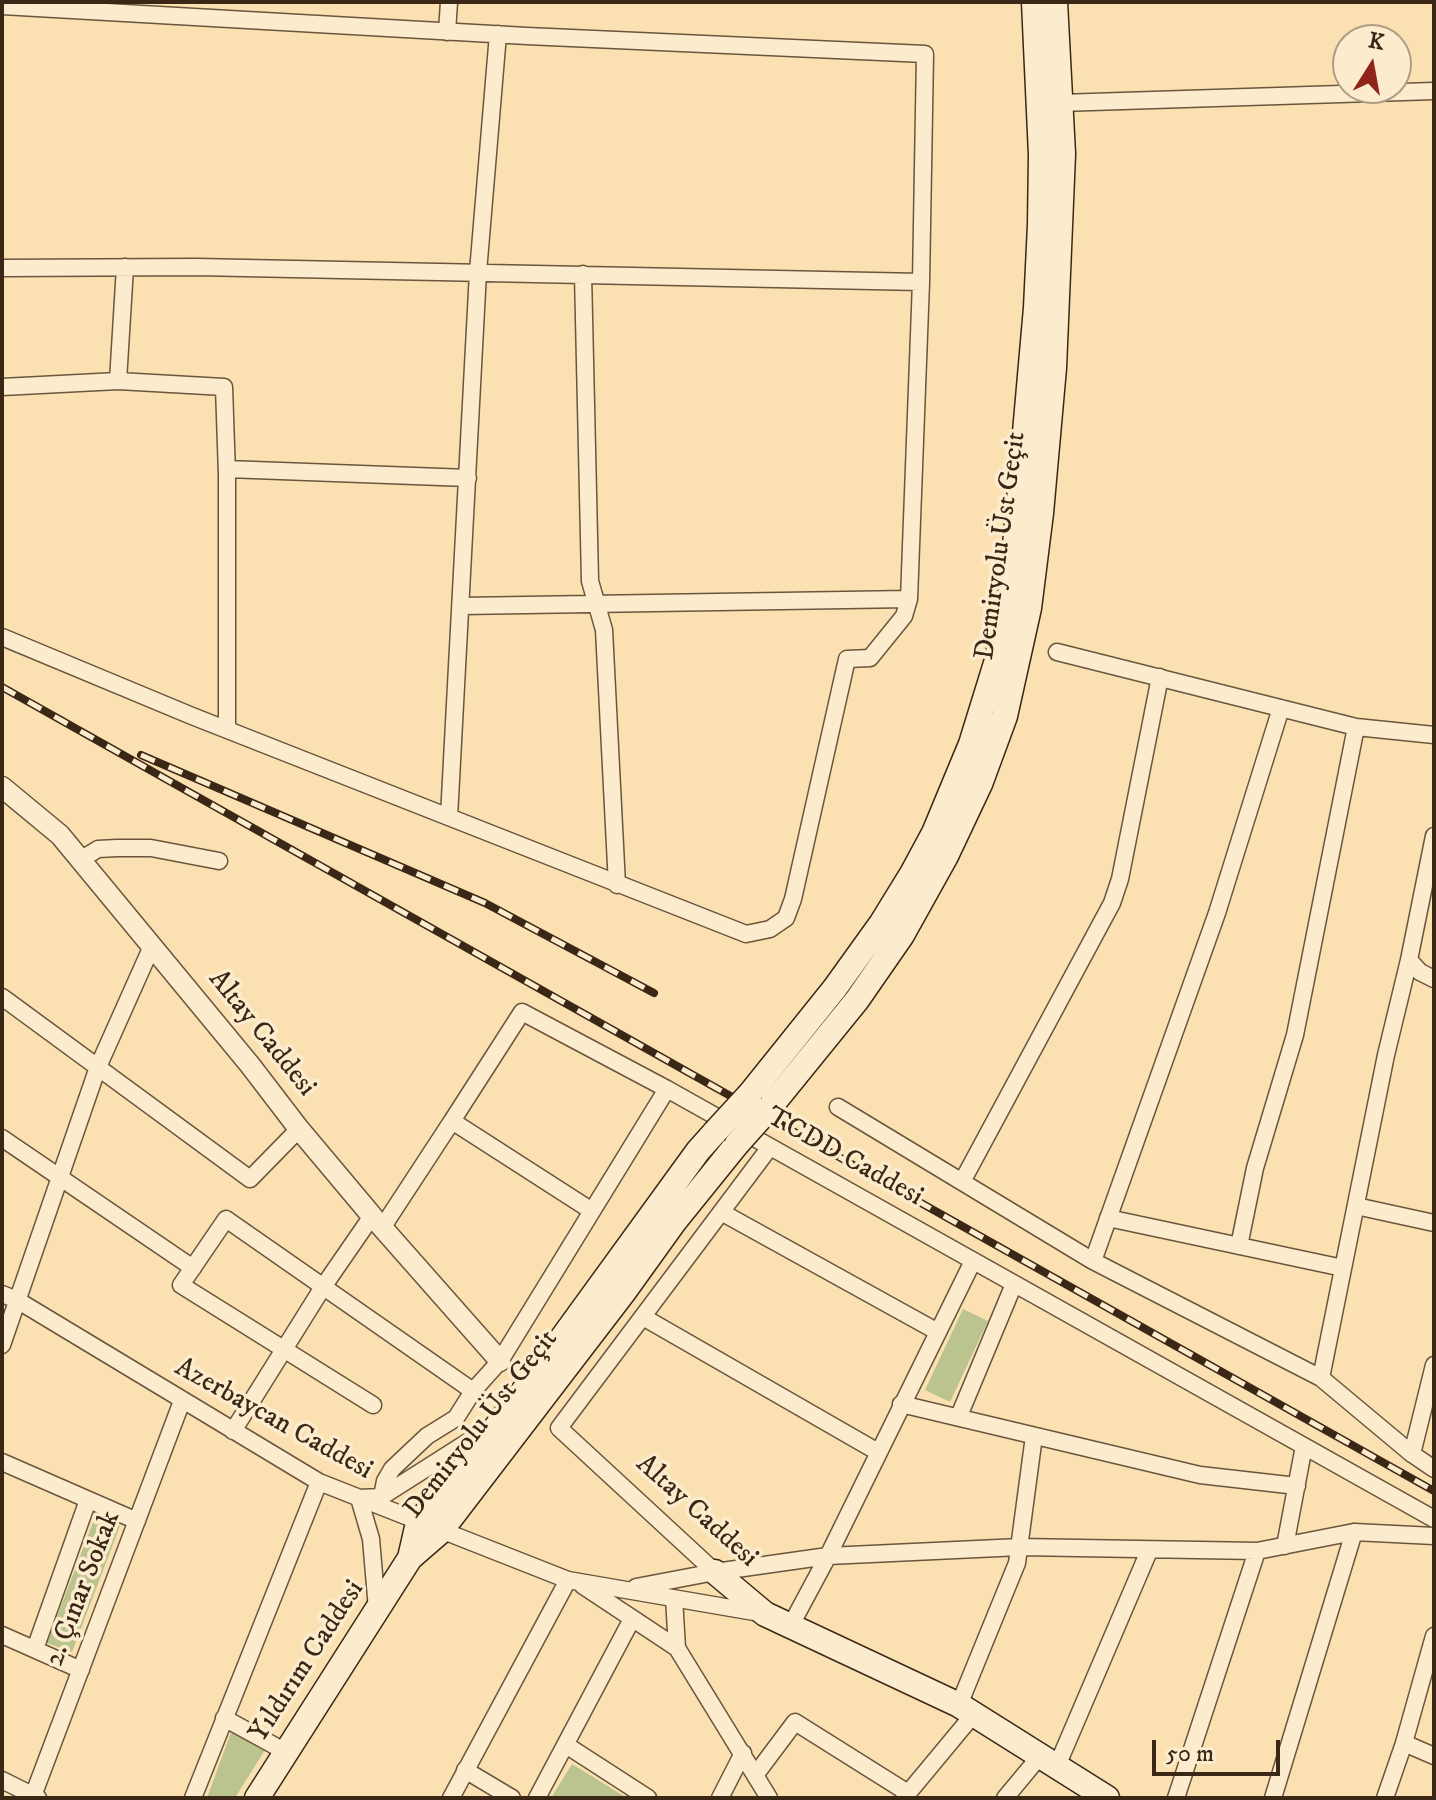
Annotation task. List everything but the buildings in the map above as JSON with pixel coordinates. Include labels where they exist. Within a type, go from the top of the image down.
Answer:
[{"type":"main road","name":"Demiryolu Üst Geçit","points":[[429,1527],[623,1293],[674,1222],[737,1144],[760,1100],[881,924],[913,872],[934,833],[971,744],[997,660],[1011,591],[1037,294],[1041,155],[1034,2]]},
{"type":"main road","name":"Demiryolu Üst Geçit","points":[[410,1558],[507,1412],[698,1151],[715,1132],[760,1100],[857,1000],[902,935],[980,784],[1005,716],[1029,608],[1041,513],[1054,368],[1063,154],[1055,2]]},
{"type":"main road","name":"Yıldırım Caddesi","points":[[257,1798],[410,1558]]},
{"type":"main road","name":"Altay Caddesi","points":[[715,1572],[765,1614],[966,1710],[1107,1798]]},
{"type":"street","points":[[447,32],[449,2]]},
{"type":"street","points":[[2,6],[447,32],[925,54],[921,282],[909,599],[904,616],[870,658],[847,659],[793,899],[786,918],[770,929],[746,934],[617,885],[2,637]]},
{"type":"street","points":[[449,817],[478,272],[498,34]]},
{"type":"street","points":[[1060,103],[1434,91]]},
{"type":"street","points":[[118,381],[125,267]]},
{"type":"street","points":[[2,268],[478,272],[921,282]]},
{"type":"street","points":[[583,274],[590,581],[604,630],[617,885]]},
{"type":"street","points":[[2,387],[118,381],[224,387],[227,729]]},
{"type":"street","points":[[227,469],[468,478]]},
{"type":"street","points":[[462,606],[909,599]]},
{"type":"street","points":[[1057,652],[1356,727],[1434,735]]},
{"type":"street","points":[[963,1180],[1112,903],[1120,879],[1160,677]]},
{"type":"street","points":[[1093,1261],[1217,913],[1281,708]]},
{"type":"street","points":[[1239,1246],[1255,1168],[1295,1035],[1356,727]]},
{"type":"street","name":"Altay Caddesi","points":[[2,787],[60,835],[299,1129],[500,1361]]},
{"type":"street","points":[[1321,1378],[1386,1055],[1431,877],[1434,836]]},
{"type":"street","points":[[80,860],[98,849],[151,848],[219,861]]},
{"type":"street","points":[[2,1345],[10,1297],[61,1176],[98,1067],[152,946]]},
{"type":"street","points":[[1409,960],[1420,972],[1434,979]]},
{"type":"street","points":[[2,997],[250,1179],[299,1129]]},
{"type":"street","name":"TCDD Caddesi","points":[[452,1121],[522,1012],[667,1089],[1434,1519]]},
{"type":"street","points":[[382,1496],[392,1469],[427,1436],[456,1418],[473,1391],[500,1361],[667,1089]]},
{"type":"street","points":[[838,1107],[1093,1261],[1321,1378],[1434,1469]]},
{"type":"street","points":[[233,1431],[323,1287],[377,1222],[452,1121],[592,1211]]},
{"type":"street","points":[[2,1138],[193,1268]]},
{"type":"street","name":"Altay Caddesi","points":[[715,1572],[559,1428],[770,1147]]},
{"type":"street","points":[[1356,1206],[1434,1223]]},
{"type":"street","points":[[721,1212],[938,1332]]},
{"type":"street","points":[[1108,1218],[1343,1268]]},
{"type":"street","points":[[373,1405],[181,1285],[226,1219],[473,1391]]},
{"type":"street","points":[[791,1625],[973,1261]]},
{"type":"street","points":[[959,1416],[1014,1284]]},
{"type":"street","name":"Azerbaycan Caddesi","points":[[10,1297],[319,1482],[572,1581],[765,1614]]},
{"type":"street","points":[[643,1317],[878,1452]]},
{"type":"street","points":[[1412,1454],[1434,1365]]},
{"type":"street","name":"2. Çınar Sokak","points":[[36,1797],[182,1401]]},
{"type":"street","points":[[901,1404],[1200,1475],[1297,1486]]},
{"type":"street","points":[[377,1609],[371,1539],[359,1498],[382,1496],[481,1435],[507,1412]]},
{"type":"street","points":[[756,1774],[795,1722],[906,1796],[966,1710],[1017,1563],[1034,1436]]},
{"type":"street","points":[[1285,1546],[1304,1446]]},
{"type":"street","points":[[2,1462],[137,1521]]},
{"type":"street","points":[[193,1798],[319,1482]]},
{"type":"street","name":"2. Çınar Sokak","points":[[35,1649],[88,1500]]},
{"type":"street","points":[[625,1589],[828,1556],[1020,1547],[1257,1551],[1354,1532],[1434,1536]]},
{"type":"street","points":[[1273,1798],[1354,1532]]},
{"type":"street","points":[[1005,1798],[1048,1761],[1149,1551]]},
{"type":"street","points":[[1176,1798],[1257,1551]]},
{"type":"street","points":[[451,1798],[572,1581],[677,1648],[769,1798]]},
{"type":"street","points":[[674,1598],[677,1648]]},
{"type":"street","points":[[537,1798],[632,1619]]},
{"type":"street","points":[[2,1635],[81,1670]]},
{"type":"street","points":[[1385,1798],[1434,1636]]},
{"type":"street","points":[[224,1718],[286,1752]]},
{"type":"street","points":[[1404,1743],[1434,1756]]},
{"type":"street","points":[[566,1745],[648,1798]]},
{"type":"street","points":[[720,1798],[743,1753]]},
{"type":"street","points":[[465,1770],[512,1798]]},
{"type":"street","points":[[2,1780],[36,1797]]},
{"type":"green space","points":[[963,1309],[988,1321],[950,1402],[925,1390]]},
{"type":"green space","points":[[95,1517],[120,1526],[72,1652],[47,1643]]},
{"type":"green space","points":[[231,1732],[265,1750],[235,1798],[207,1798]]},
{"type":"green space","points":[[572,1764],[611,1788],[627,1798],[551,1798]]},
{"type":"railway","points":[[2,687],[1434,1491]]},
{"type":"railway","points":[[141,755],[485,903],[654,993]]}]
